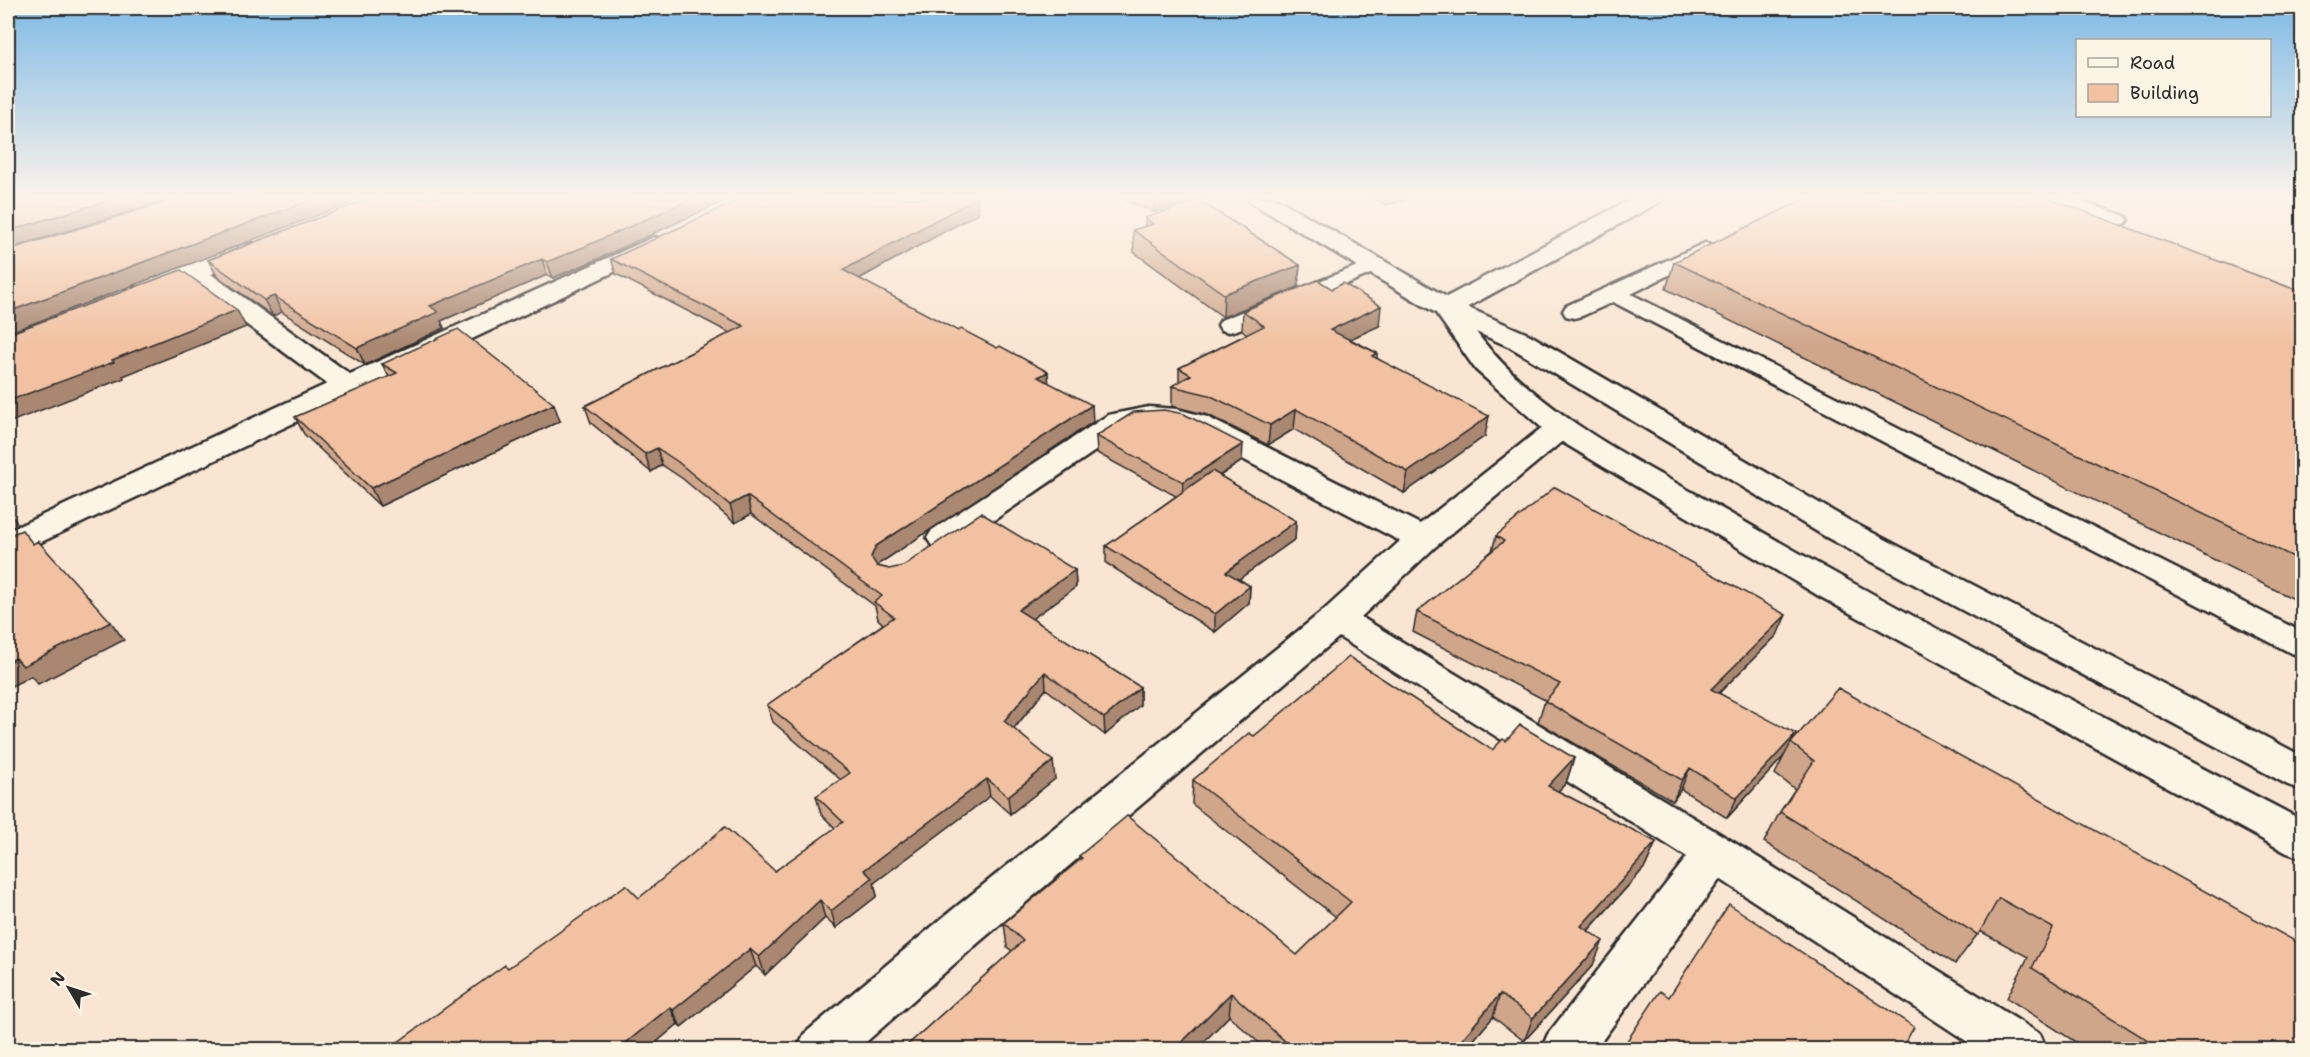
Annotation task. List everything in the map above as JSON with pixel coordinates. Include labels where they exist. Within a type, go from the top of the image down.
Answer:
[{"type":"street","points":[[121,300],[260,247]]},
{"type":"street","points":[[8,544],[647,247]]},
{"type":"street","points":[[1343,247],[1446,309],[1521,341],[1839,529],[2302,774]]},
{"type":"street","points":[[1446,309],[1559,247]]},
{"type":"street","points":[[193,273],[348,386]]},
{"type":"street","points":[[1446,309],[1486,364],[1560,428],[1831,588],[2302,840]]},
{"type":"street","points":[[922,553],[1119,422],[1146,415],[1176,416],[1196,423],[1423,539]]},
{"type":"street","points":[[821,1050],[962,928],[1337,619],[1423,539],[1560,428]]},
{"type":"street","points":[[1337,619],[1714,853],[2023,1050]]},
{"type":"street","points":[[1565,1050],[1714,853]]},
{"type":"lane","points":[[1574,311],[1614,294],[1707,247]]},
{"type":"lane","points":[[1230,325],[1375,266]]},
{"type":"lane","points":[[1614,294],[2302,645]]},
{"type":"building","points":[[17,247],[183,247],[8,312],[8,250]]},
{"type":"building","points":[[241,247],[583,247],[547,262],[542,259],[430,306],[438,312],[357,348],[274,296],[264,300],[208,260]]},
{"type":"building","points":[[636,247],[885,247],[843,270],[958,331],[961,329],[997,348],[1000,346],[1048,372],[1038,377],[1092,405],[876,546],[871,557],[877,566],[889,569],[903,566],[981,513],[1075,570],[1018,610],[1140,687],[1104,718],[1045,672],[1004,721],[1053,761],[1008,796],[987,779],[864,870],[872,878],[831,911],[820,900],[759,957],[750,949],[673,1010],[670,1007],[617,1050],[610,1050],[607,1046],[603,1050],[387,1050],[505,965],[508,968],[626,885],[639,898],[725,827],[775,871],[843,822],[816,796],[850,773],[767,705],[894,617],[874,602],[882,596],[747,496],[730,505],[678,462],[657,448],[645,454],[585,406],[744,326],[611,259]]},
{"type":"building","points":[[1158,247],[1273,247],[1300,265],[1224,294]]},
{"type":"building","points":[[1704,247],[2181,247],[2302,292],[2302,561],[1674,262]]},
{"type":"building","points":[[181,270],[237,310],[112,360],[114,362],[8,401],[8,334]]},
{"type":"building","points":[[1318,280],[1332,289],[1343,283],[1381,306],[1330,330],[1377,353],[1372,356],[1489,416],[1408,472],[1296,409],[1270,425],[1209,395],[1172,386],[1191,375],[1179,368],[1264,326],[1243,311]]},
{"type":"building","points":[[458,329],[554,404],[371,488],[295,417],[397,373],[382,364]]},
{"type":"building","points":[[1164,410],[1184,414],[1243,444],[1183,482],[1096,436],[1134,412]]},
{"type":"building","points":[[1212,471],[1296,521],[1226,572],[1250,586],[1215,614],[1106,546]]},
{"type":"building","points":[[1555,487],[1786,615],[1711,689],[1796,734],[1737,798],[1690,768],[1682,780],[1545,701],[1560,684],[1417,612],[1504,541],[1496,536]]},
{"type":"building","points":[[22,530],[33,544],[38,541],[111,622],[23,666],[16,658],[8,662],[8,536]]},
{"type":"building","points":[[1349,657],[1492,750],[1503,739],[1506,741],[1520,725],[1574,758],[1548,786],[1656,842],[1581,926],[1603,941],[1533,1018],[1500,994],[1453,1050],[1295,1050],[1231,993],[1174,1050],[902,1050],[1023,941],[1004,923],[1082,858],[1079,856],[1127,816],[1297,955],[1351,902],[1193,780],[1249,733],[1254,736]]},
{"type":"building","points":[[1838,688],[2302,945],[2302,1050],[2163,1050],[2032,968],[2053,928],[1999,898],[1978,935],[1780,812],[1814,761],[1791,743]]},
{"type":"building","points":[[1729,904],[1914,1027],[1901,1050],[1621,1050],[1660,991],[1669,997]]}]
